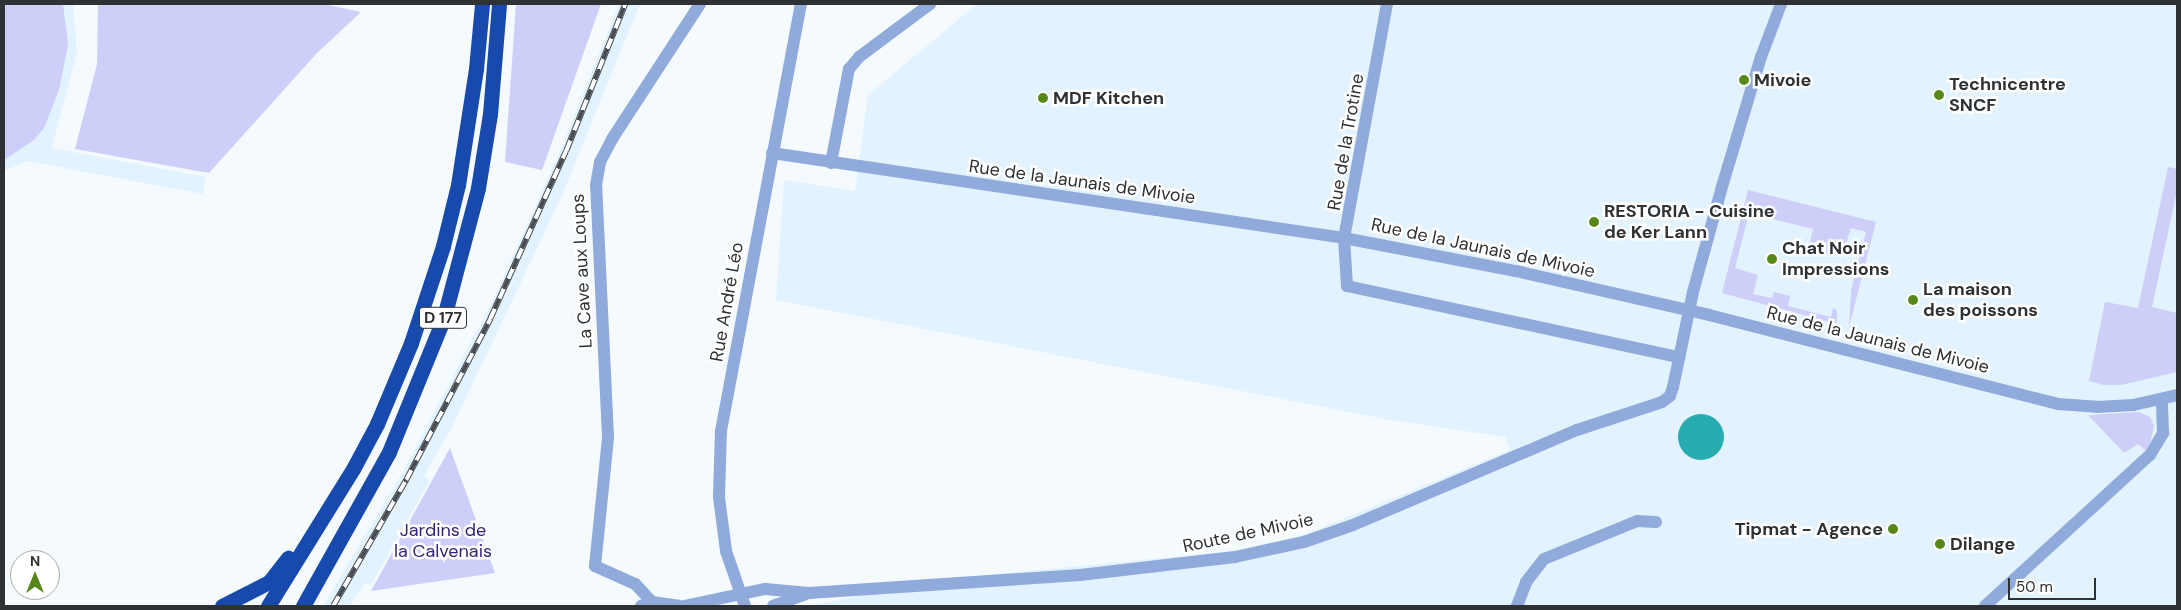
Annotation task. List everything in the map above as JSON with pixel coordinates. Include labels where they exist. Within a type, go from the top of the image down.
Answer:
[{"type":"highway","name":"D 177","points":[[268,606],[354,469],[377,424],[411,343],[443,246],[458,185],[475,78],[482,4]]},
{"type":"highway","name":"D 177","points":[[303,606],[389,452],[444,317],[480,178],[495,69],[499,4]]},
{"type":"highway","points":[[222,606],[260,588],[282,568],[345,465],[411,343]]},
{"type":"street","name":"La Cave aux Loups","points":[[647,604],[635,584],[595,566],[608,437],[595,207],[598,174],[612,139],[700,4]]},
{"type":"street","name":"Rue André Léo","points":[[745,606],[739,594],[726,551],[719,497],[721,431],[801,4]]},
{"type":"street","points":[[831,163],[849,69],[859,57],[930,4]]},
{"type":"street","name":"Rue de la Trotine","points":[[1388,4],[1344,238],[1347,286],[1679,356]]},
{"type":"street","name":"Route de Mivoie","points":[[684,606],[766,588],[809,594],[1172,566],[1304,542],[1353,525],[1577,430],[1662,402],[1670,396],[1673,387],[1689,310],[1724,181],[1761,57],[1781,4]]},
{"type":"street","name":"Rue de la Jaunais de Mivoie","points":[[772,154],[1344,238],[1516,271],[1689,310],[2058,404],[2097,407],[2162,400],[2177,395]]},
{"type":"street","points":[[1985,606],[2150,454],[2163,433],[2162,400]]},
{"type":"street","points":[[1518,606],[1526,582],[1544,559],[1637,522],[1656,522]]},
{"type":"street","name":"Route de Mivoie","points":[[773,606],[809,594]]},
{"type":"street","points":[[647,604],[679,606]]},
{"type":"shaded area","points":[[4,4],[73,4],[77,52],[52,148],[206,177],[203,194],[28,161],[4,171]]},
{"type":"shaded area","points":[[619,4],[640,4],[560,200],[453,425],[424,476],[430,480],[371,585],[365,583],[349,606],[323,606],[404,470],[496,294],[561,149]]},
{"type":"shaded area","points":[[977,4],[2177,4],[2177,606],[808,606],[947,579],[1233,551],[1304,535],[1510,450],[1505,437],[1385,419],[776,300],[784,180],[855,191],[868,95]]},
{"type":"shaded area","points":[[1701,414],[1714,418],[1720,424],[1724,437],[1720,450],[1714,456],[1701,460],[1688,456],[1682,450],[1678,437],[1682,424],[1688,418]]},
{"type":"green space","points":[[4,4],[63,4],[68,45],[59,90],[44,128],[34,140],[4,160]]},
{"type":"green space","points":[[98,4],[324,4],[361,12],[317,53],[209,173],[75,149],[97,64]]},
{"type":"green space","points":[[516,4],[601,4],[542,170],[505,162]]},
{"type":"green space","points":[[2168,167],[2177,169],[2177,191],[2152,307],[2177,313],[2177,372],[2121,385],[2104,385],[2089,381],[2105,302],[2138,308]]},
{"type":"green space","points":[[1748,190],[1876,222],[1849,327],[1851,290],[1866,232],[1851,228],[1844,250],[1837,256],[1808,250],[1813,229],[1749,213],[1735,268],[1758,275],[1753,294],[1772,298],[1774,292],[1790,296],[1788,306],[1831,317],[1833,308],[1837,311],[1837,324],[1722,293]]},
{"type":"green space","points":[[2139,412],[2150,417],[2154,426],[2150,444],[2145,450],[2138,444],[2124,453],[2088,415]]},
{"type":"green space","name":"Jardins de la Calvenais","points":[[450,448],[495,573],[371,591]]},
{"type":"railway","points":[[333,606],[406,480],[490,319],[566,151],[625,4]]},
{"type":"place","name":"Mivoie","points":[[1744,80]]},
{"type":"place","name":"Technicentre SNCF","points":[[1939,95]]},
{"type":"place","name":"MDF Kitchen","points":[[1043,98]]},
{"type":"place","name":"RESTORIA - Cuisine de Ker Lann","points":[[1594,222]]},
{"type":"place","name":"Chat Noir Impressions","points":[[1772,259]]},
{"type":"place","name":"La maison des poissons","points":[[1913,300]]},
{"type":"place","name":"Tipmat - Agence","points":[[1893,529]]},
{"type":"place","name":"Dilange","points":[[1940,544]]}]
